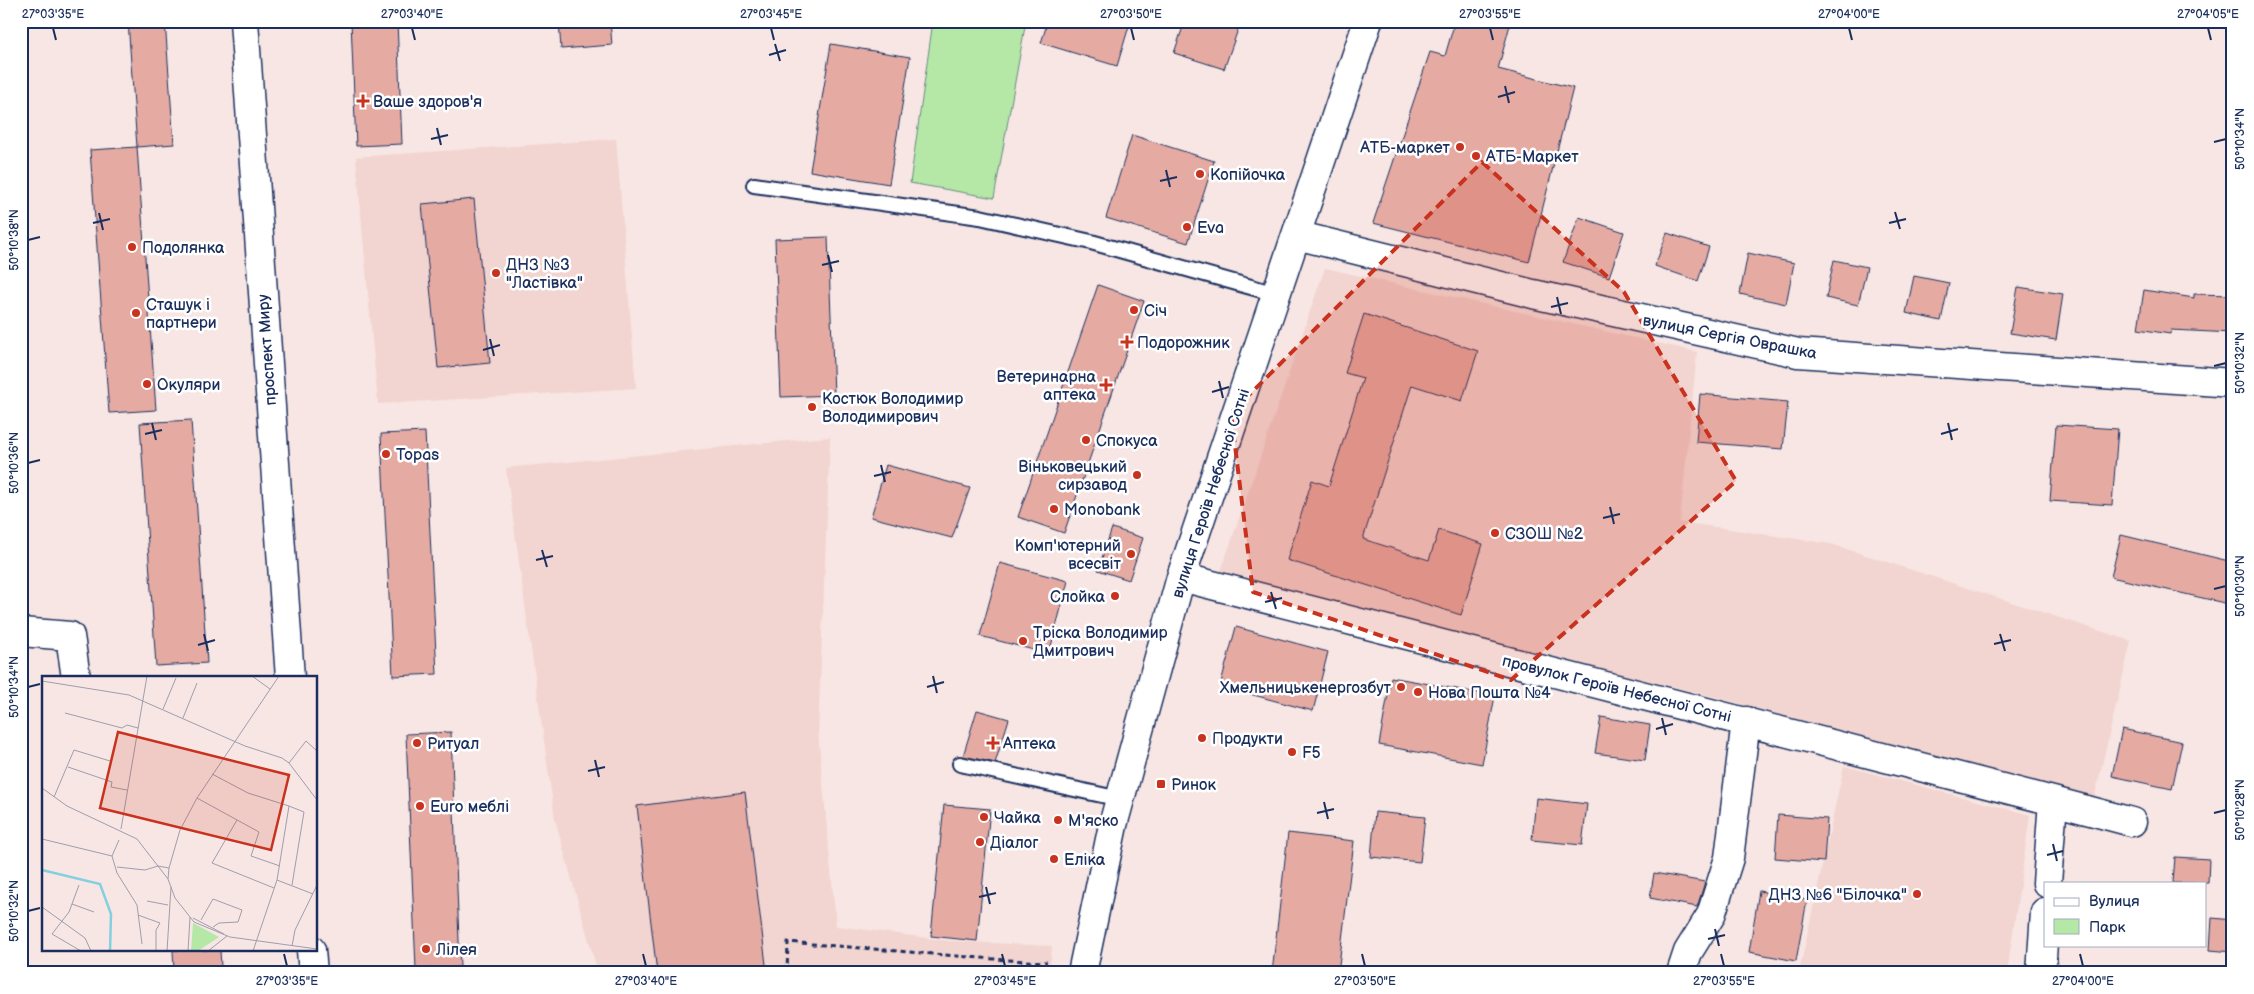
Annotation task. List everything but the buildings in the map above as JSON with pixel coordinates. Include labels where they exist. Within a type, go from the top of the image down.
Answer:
[{"type":"street","name":"проспект Миру","points":[[244,21],[290,676]]},
{"type":"street","name":"вулиця Героїв Небесної Сотні","points":[[1082,973],[1091,924],[1120,799],[1181,577],[1368,21]]},
{"type":"street","name":"вулиця Сергія Оврашка","points":[[1296,235],[1533,294],[1798,353],[2233,383]]},
{"type":"street","name":"провулок Героїв Небесної Сотні","points":[[1181,577],[1746,721],[2132,822]]},
{"type":"street","points":[[21,632],[70,636],[76,676]]},
{"type":"street","points":[[1682,973],[1688,952],[1711,915],[1729,858],[1746,721]]},
{"type":"street","points":[[2047,882],[2053,801]]},
{"type":"street","points":[[2041,973],[2044,927]]},
{"type":"street","points":[[312,952],[313,973]]},
{"type":"lane","points":[[754,185],[980,217],[1092,242],[1276,294]]},
{"type":"lane","points":[[960,764],[1120,799]]},
{"type":"path","points":[[787,973],[788,942],[1048,962]]},
{"type":"highlighted area","points":[[1482,162],[1624,292],[1736,481],[1511,680],[1253,592],[1231,413]]},
{"type":"shaded area","name":"ДНЗ №3 \"Ластівка\"","points":[[616,139],[636,388],[378,404],[356,157]]},
{"type":"shaded area","name":"СЗОШ №2","points":[[1325,268],[1697,352],[1680,522],[1831,544],[2131,641],[2094,799],[1716,697],[1219,577]]},
{"type":"shaded area","points":[[830,437],[818,733],[836,926],[950,941],[1052,946],[1049,973],[598,973],[555,819],[506,468]]},
{"type":"shaded area","name":"ДНЗ №6 \"Білочка\"","points":[[1844,766],[2030,815],[2007,973],[1799,973]]},
{"type":"green space","points":[[933,21],[1026,21],[994,198],[910,183]]},
{"type":"place","name":"Ваше здоров'я","points":[[363,101]]},
{"type":"place","name":"АТБ-маркет","points":[[1460,147]]},
{"type":"place","name":"АТБ-Маркет","points":[[1476,156]]},
{"type":"place","name":"Копійочка","points":[[1200,174]]},
{"type":"place","name":"Eva","points":[[1187,227]]},
{"type":"place","name":"Подолянка","points":[[132,247]]},
{"type":"place","name":"ДНЗ №3 \"Ластівка\"","points":[[496,273]]},
{"type":"place","name":"Січ","points":[[1134,310]]},
{"type":"place","name":"Сташук і партнери","points":[[136,313]]},
{"type":"place","name":"Подорожник","points":[[1127,342]]},
{"type":"place","name":"Окуляри","points":[[147,384]]},
{"type":"place","name":"Ветеринарна аптека","points":[[1106,385]]},
{"type":"place","name":"Костюк Володимир Володимирович","points":[[812,407]]},
{"type":"place","name":"Спокуса","points":[[1086,440]]},
{"type":"place","name":"Topas","points":[[386,454]]},
{"type":"place","name":"Віньковецький сирзавод","points":[[1137,475]]},
{"type":"place","name":"Monobank","points":[[1054,509]]},
{"type":"place","name":"СЗОШ №2","points":[[1495,533]]},
{"type":"place","name":"Комп'ютерний всесвіт","points":[[1131,554]]},
{"type":"place","name":"Слойка","points":[[1115,596]]},
{"type":"place","name":"Тріска Володимир Дмитрович","points":[[1023,641]]},
{"type":"place","name":"Хмельницькенергозбут","points":[[1401,687]]},
{"type":"place","name":"Нова Пошта №4","points":[[1418,692]]},
{"type":"place","name":"Продукти","points":[[1202,738]]},
{"type":"place","name":"Ритуал","points":[[417,743]]},
{"type":"place","name":"Аптека","points":[[993,743]]},
{"type":"place","name":"F5","points":[[1292,752]]},
{"type":"place","name":"Ринок","points":[[1161,784]]},
{"type":"place","name":"Euro меблі","points":[[420,806]]},
{"type":"place","name":"Чайка","points":[[984,817]]},
{"type":"place","name":"М'яско","points":[[1058,820]]},
{"type":"place","name":"Діалог","points":[[980,842]]},
{"type":"place","name":"Еліка","points":[[1054,859]]},
{"type":"place","name":"ДНЗ №6 \"Білочка\"","points":[[1917,894]]},
{"type":"place","name":"Лілея","points":[[426,949]]}]
